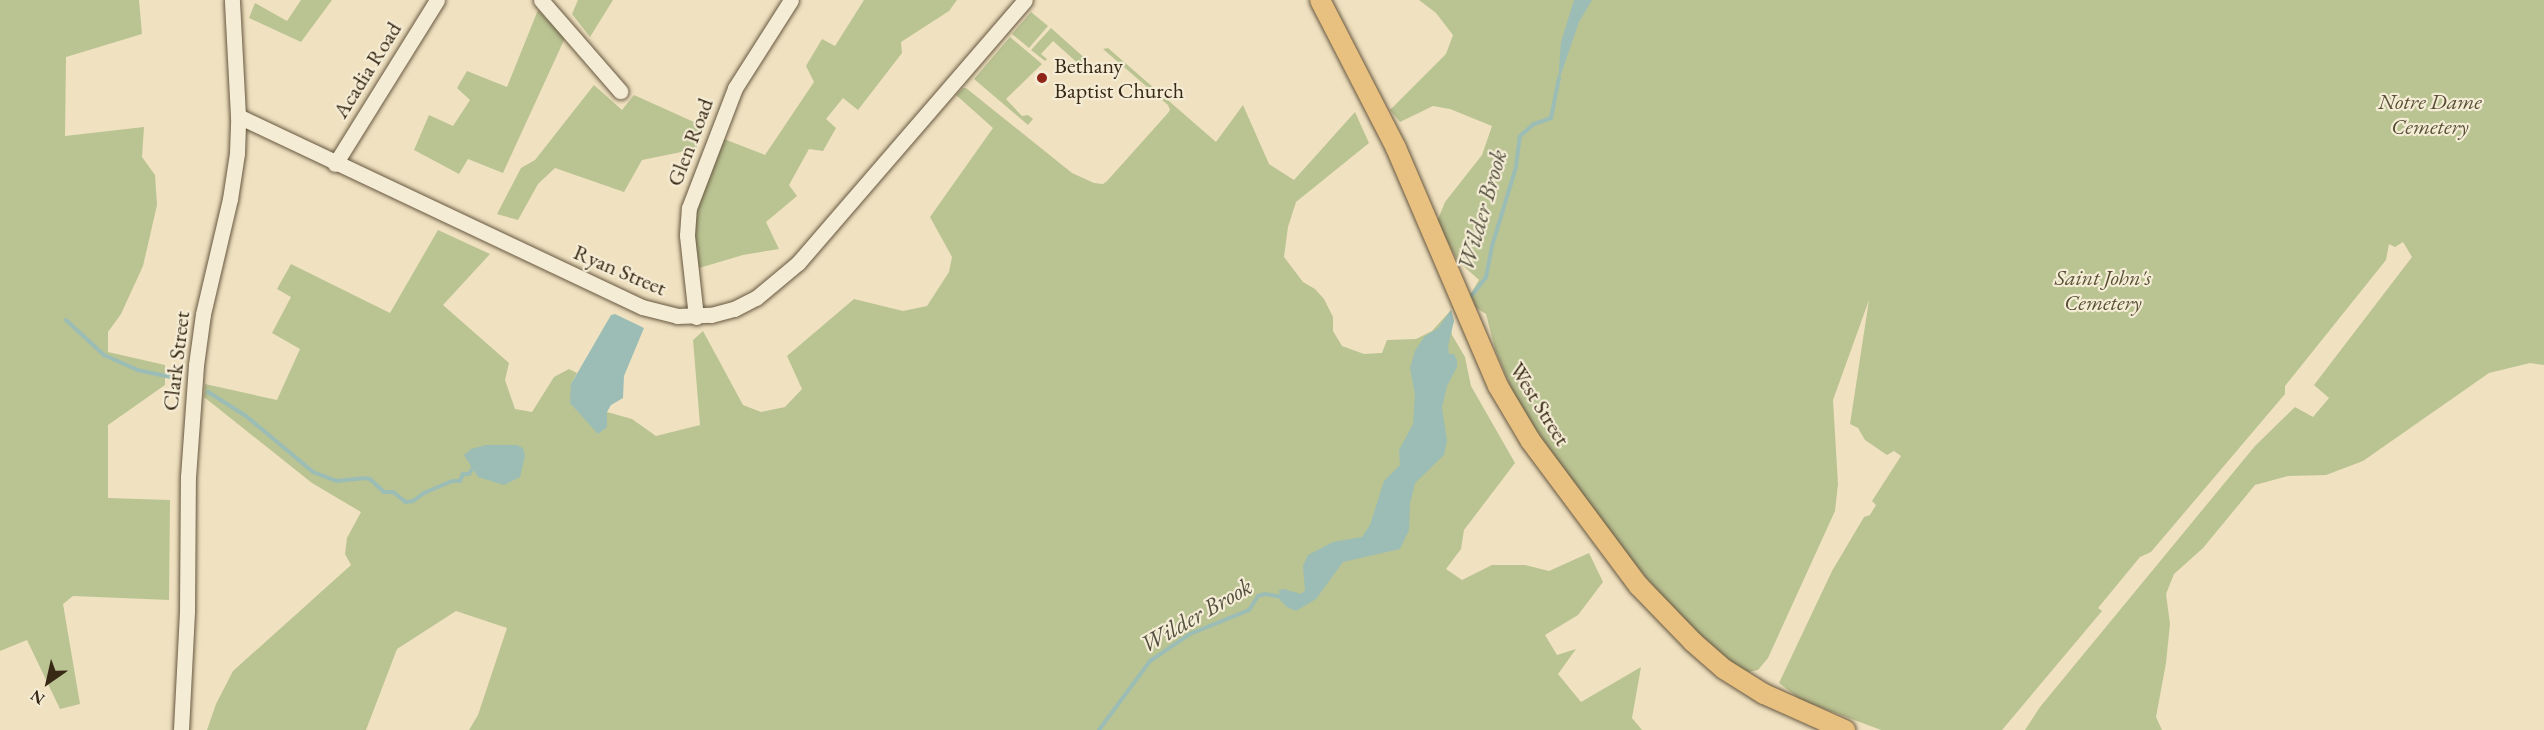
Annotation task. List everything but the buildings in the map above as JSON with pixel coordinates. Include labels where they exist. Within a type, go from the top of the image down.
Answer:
[{"type":"main road","name":"West Street","points":[[1320,0],[1396,148],[1498,386],[1528,437],[1639,585],[1660,610],[1702,652],[1736,677],[1785,705],[1845,730]]},
{"type":"street","name":"Clark Street","points":[[181,730],[187,611],[188,477],[194,384],[203,314],[232,189],[238,116],[232,0]]},
{"type":"street","name":"Acadia Road","points":[[335,164],[437,0]]},
{"type":"street","points":[[541,0],[620,91]]},
{"type":"street","name":"Glen Road","points":[[696,317],[687,235],[689,208],[735,88],[791,0]]},
{"type":"street","name":"Ryan Street","points":[[238,116],[335,164],[642,307],[666,314],[696,317],[722,313],[745,304],[789,272],[1025,0]]},
{"type":"green space","points":[[0,0],[139,0],[142,34],[66,57],[65,136],[144,127],[142,157],[155,175],[157,205],[143,266],[121,314],[108,332],[108,352],[165,365],[165,385],[108,425],[108,498],[170,500],[169,600],[73,596],[63,604],[80,704],[60,709],[27,640],[0,651]]},
{"type":"green space","points":[[301,0],[332,0],[301,42],[249,18],[255,3],[287,21]]},
{"type":"green space","points":[[578,0],[613,0],[590,37],[572,14]]},
{"type":"green space","points":[[864,0],[957,0],[949,11],[901,42],[902,53],[858,110],[843,98],[826,119],[836,128],[823,151],[809,149],[789,185],[797,196],[766,222],[779,249],[743,255],[699,268],[693,234],[698,205],[724,139],[765,155],[814,82],[806,66],[822,39],[835,46]]},
{"type":"green space","points":[[1419,0],[2544,0],[2544,365],[2530,363],[2489,373],[2363,461],[2326,475],[2288,476],[2255,485],[2203,548],[2174,574],[2166,594],[2170,624],[2166,663],[2156,717],[2162,730],[2025,730],[2040,707],[2255,446],[2295,407],[2313,417],[2329,398],[2314,385],[2412,257],[2403,242],[2395,247],[2389,244],[2386,260],[2285,386],[2285,394],[2151,552],[2140,557],[2098,608],[2102,611],[2002,730],[1881,730],[1801,700],[1779,683],[1832,571],[1864,517],[1870,515],[1876,505],[1872,501],[1901,456],[1894,451],[1887,455],[1865,440],[1858,428],[1850,424],[1869,300],[1833,400],[1838,484],[1835,511],[1768,658],[1758,670],[1749,672],[1734,666],[1690,628],[1636,566],[1568,476],[1517,402],[1495,349],[1486,314],[1475,307],[1470,295],[1479,280],[1458,261],[1437,222],[1445,202],[1482,155],[1492,126],[1450,109],[1433,106],[1400,122],[1390,110],[1446,54],[1453,35],[1436,13]]},
{"type":"green space","points":[[538,10],[565,38],[503,173],[468,159],[459,174],[414,150],[429,115],[453,126],[470,100],[457,88],[467,71],[507,87]]},
{"type":"green space","points":[[1031,12],[1048,26],[1029,48],[1012,34]]},
{"type":"green space","points":[[1051,28],[1088,61],[1082,67],[1053,41],[1041,54],[1047,59],[1045,61],[1031,50]]},
{"type":"green space","points":[[1010,37],[1042,64],[1006,99],[1022,116],[1028,115],[1033,119],[1028,125],[974,79]]},
{"type":"green space","points":[[1108,48],[1216,142],[1243,105],[1269,164],[1294,180],[1355,112],[1369,143],[1296,202],[1288,227],[1284,257],[1303,282],[1315,289],[1324,299],[1333,317],[1333,331],[1342,346],[1364,354],[1382,353],[1387,340],[1416,339],[1432,331],[1451,310],[1454,321],[1451,329],[1452,335],[1465,357],[1471,386],[1515,463],[1464,530],[1461,549],[1446,569],[1462,580],[1492,565],[1525,565],[1549,571],[1589,553],[1603,582],[1578,615],[1545,635],[1557,655],[1576,649],[1558,674],[1581,702],[1641,667],[1632,718],[1642,730],[469,730],[478,715],[507,628],[456,611],[397,649],[366,730],[207,730],[216,704],[233,671],[351,565],[345,554],[347,538],[361,512],[312,483],[204,397],[205,384],[277,400],[300,349],[272,333],[291,297],[277,289],[291,264],[390,313],[438,230],[490,254],[443,305],[509,363],[505,380],[515,409],[532,412],[554,377],[569,369],[577,373],[571,384],[607,427],[607,412],[632,419],[656,436],[700,425],[693,340],[703,331],[743,405],[761,412],[785,407],[802,389],[787,356],[854,299],[903,311],[927,306],[949,272],[952,257],[930,217],[993,128],[956,95],[963,88],[966,88],[1072,173],[1094,183],[1103,184],[1107,181],[1170,110],[1168,105],[1103,49]]},
{"type":"green space","points":[[594,85],[622,110],[634,95],[705,127],[696,149],[642,160],[624,192],[555,168],[538,184],[518,220],[497,214],[521,168],[535,160]]},
{"type":"water","points":[[1574,0],[1592,0],[1579,22],[1558,83],[1561,42]]},
{"type":"water","points":[[1451,310],[1454,321],[1448,346],[1449,354],[1454,354],[1457,360],[1457,367],[1447,386],[1442,408],[1447,441],[1444,455],[1415,483],[1410,504],[1409,530],[1400,549],[1343,562],[1316,599],[1296,611],[1287,607],[1280,600],[1279,590],[1284,589],[1301,594],[1305,590],[1303,566],[1308,555],[1333,542],[1362,537],[1370,525],[1384,481],[1400,465],[1399,450],[1413,424],[1415,395],[1410,368],[1415,351],[1424,337],[1438,328]]},
{"type":"water","points":[[615,314],[644,328],[624,376],[623,398],[611,405],[607,412],[607,427],[598,434],[570,403],[571,384],[611,315]]},
{"type":"water","points":[[486,445],[517,445],[523,448],[525,456],[520,477],[504,485],[478,477],[464,455],[471,449]]},
{"type":"waterway","name":"Wilder Brook","points":[[1469,299],[1486,277],[1492,246],[1516,167],[1520,136],[1534,124],[1551,118],[1559,78]]},
{"type":"waterway","points":[[66,320],[104,355],[137,370],[180,379]]},
{"type":"waterway","points":[[208,392],[246,416],[313,472],[336,481],[370,479],[384,492],[393,492],[406,502],[413,501],[424,493],[452,481],[460,481],[463,474],[469,474],[474,466]]},
{"type":"waterway","name":"Wilder Brook","points":[[1099,730],[1150,661],[1190,634],[1249,610],[1258,596],[1265,594],[1282,597]]},
{"type":"place","name":"Bethany Baptist Church","points":[[1042,78]]},
{"type":"park label","name":"Notre Dame Cemetery","points":[[2430,114]]},
{"type":"park label","name":"Saint John's Cemetery","points":[[2103,290]]}]
